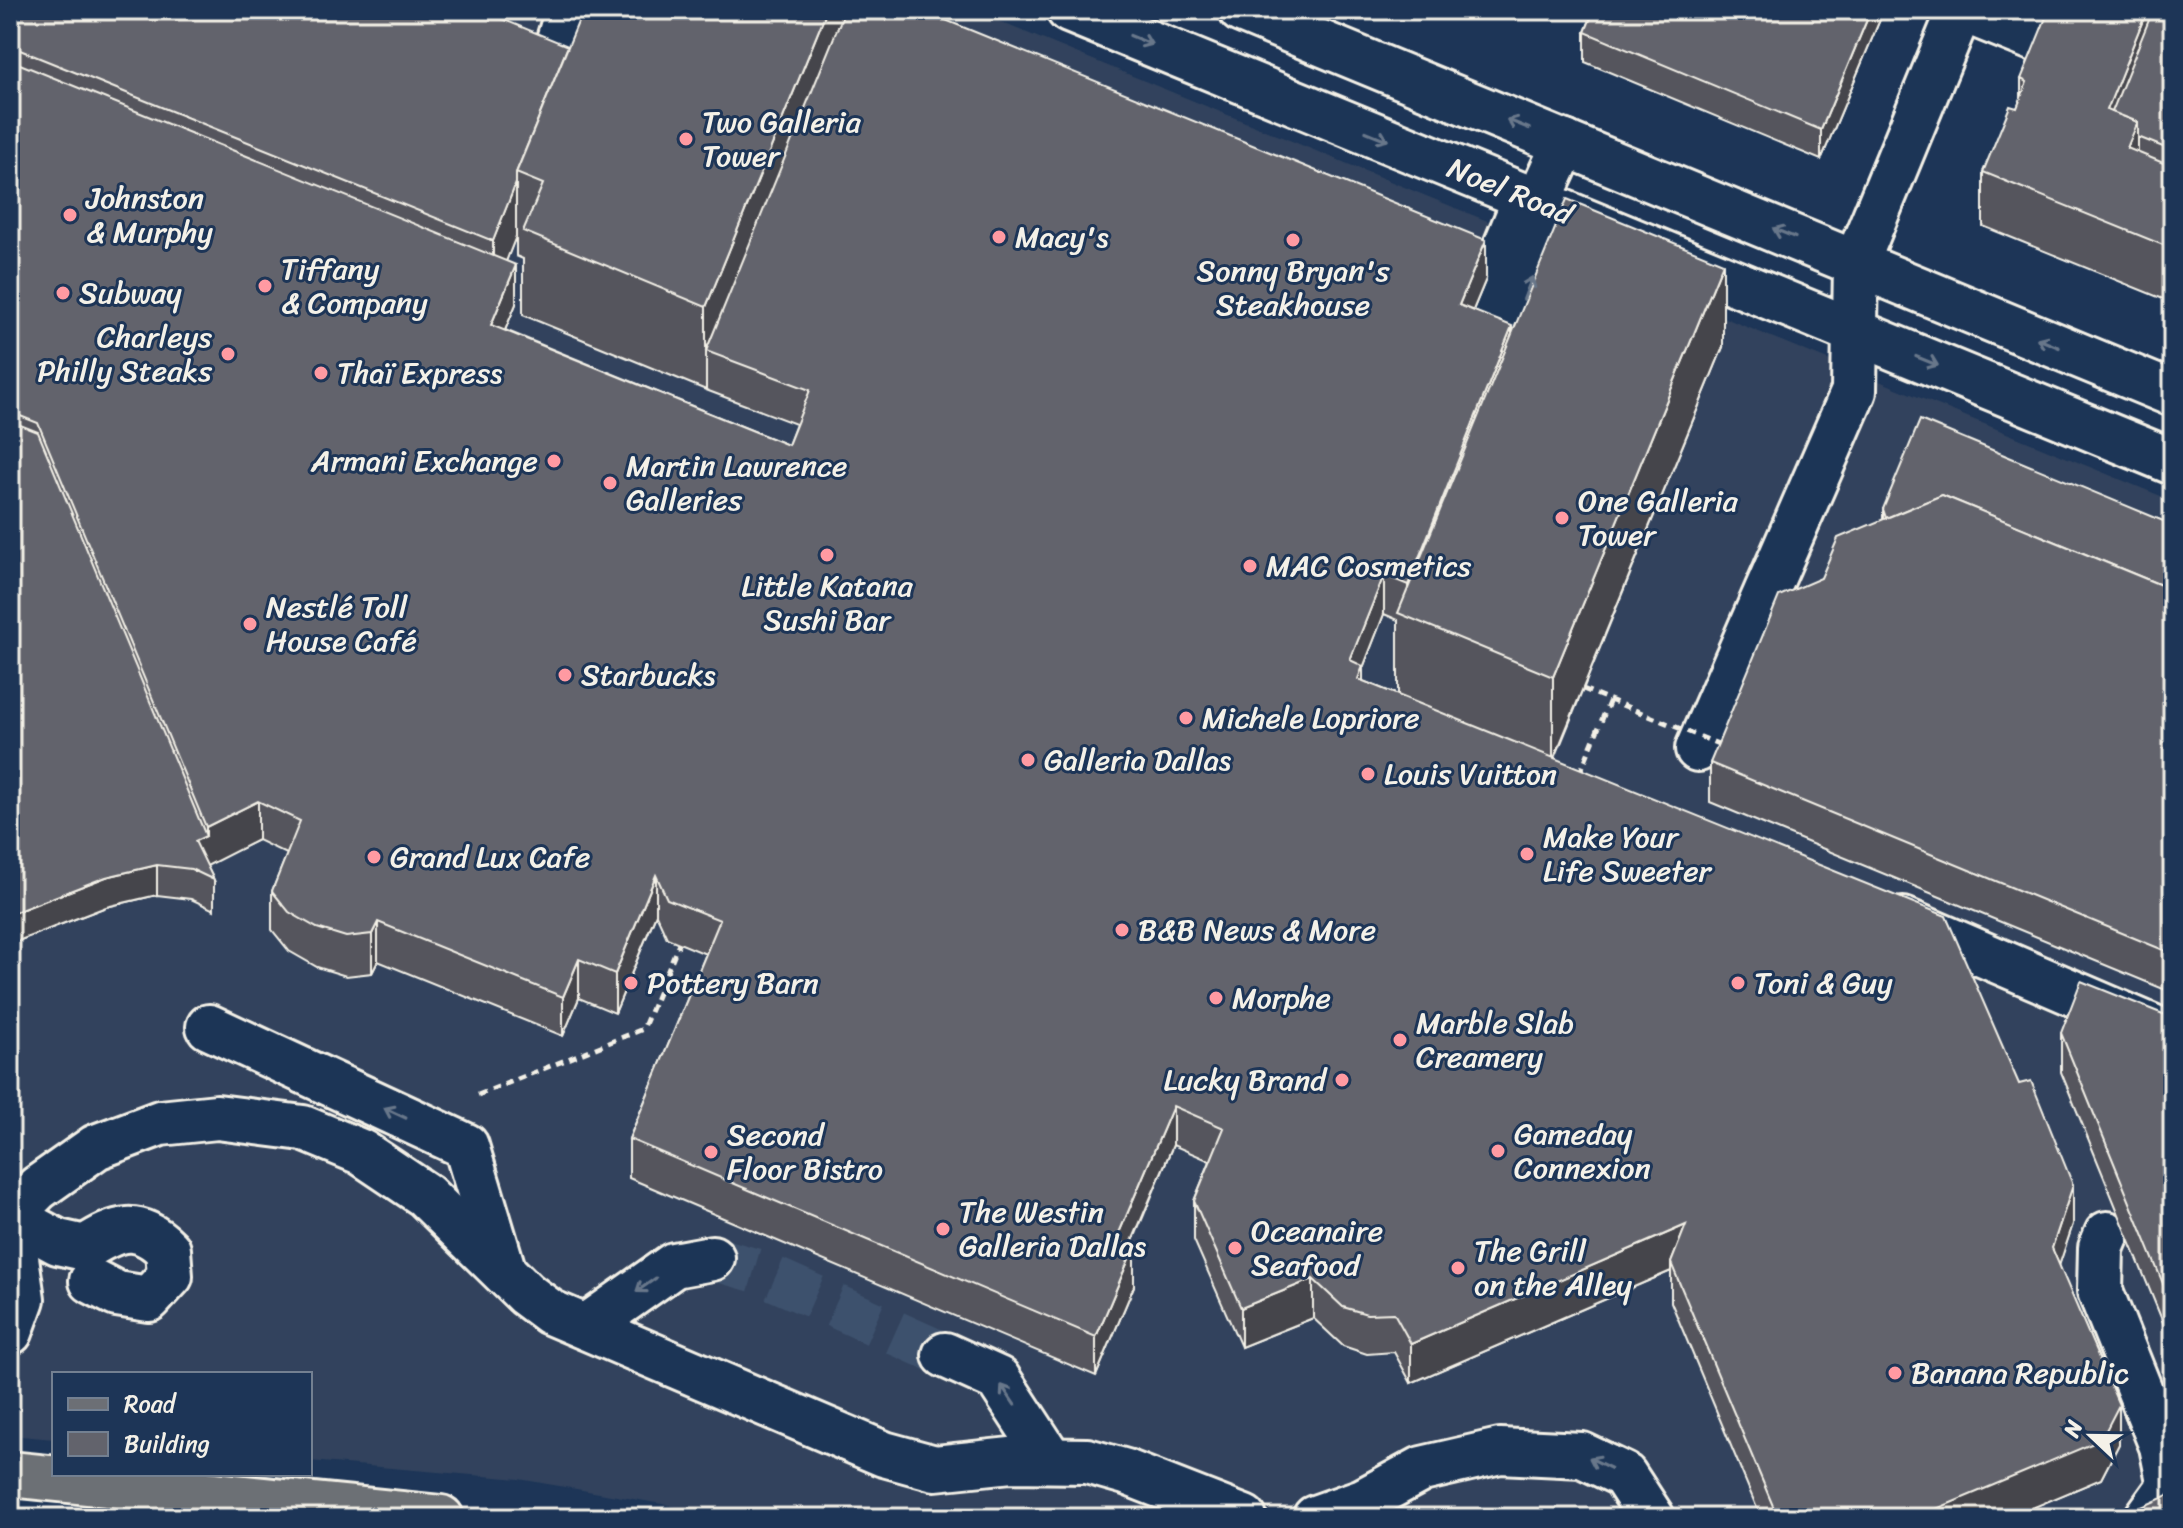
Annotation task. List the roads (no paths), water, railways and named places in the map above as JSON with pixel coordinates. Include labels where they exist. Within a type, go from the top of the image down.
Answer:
[{"type":"main road","points":[[10,1474],[441,1518]]},
{"type":"street","points":[[544,90],[568,10]]},
{"type":"street","name":"Noel Road","points":[[1069,10],[2173,462]]},
{"type":"street","points":[[1241,10],[2173,394]]},
{"type":"street","points":[[1714,749],[1854,391],[1856,263],[1962,10],[2058,40],[1999,10]]},
{"type":"street","points":[[1481,353],[1552,225],[1538,202],[1565,143]]},
{"type":"street","points":[[1867,905],[2173,1036]]},
{"type":"street","points":[[209,1027],[466,1146],[503,1272]]},
{"type":"street","points":[[92,1281],[117,1294],[149,1299],[170,1276],[168,1250],[154,1236],[131,1229],[106,1235],[85,1248],[58,1242],[10,1216],[38,1188],[96,1147],[160,1123],[217,1117],[303,1128],[361,1152],[425,1195],[526,1294],[550,1312],[884,1454],[935,1468],[1050,1459],[1087,1461],[1152,1501],[1230,1515]]},
{"type":"street","points":[[10,1217],[22,1299],[10,1332]]},
{"type":"street","points":[[2107,1234],[2101,1248],[2100,1291],[2162,1446],[2170,1486],[2147,1518]]},
{"type":"street","points":[[586,1327],[674,1265],[712,1258]]},
{"type":"street","points":[[945,1355],[998,1379],[1050,1459]]},
{"type":"street","points":[[1315,1518],[1363,1501],[1422,1469],[1500,1451],[1582,1455],[1624,1475],[1652,1518]]},
{"type":"tunnel","points":[[712,1258],[757,1271],[945,1355]]},
{"type":"place","name":"Two Galleria Tower","points":[[686,139]]},
{"type":"place","name":"Johnston & Murphy","points":[[70,215]]},
{"type":"place","name":"Macy's","points":[[999,237]]},
{"type":"place","name":"Sonny Bryan's Steakhouse","points":[[1293,240]]},
{"type":"place","name":"Tiffany & Company","points":[[265,286]]},
{"type":"place","name":"Subway","points":[[63,293]]},
{"type":"place","name":"Charleys Philly Steaks","points":[[228,354]]},
{"type":"place","name":"Thaï Express","points":[[321,373]]},
{"type":"place","name":"Armani Exchange","points":[[554,461]]},
{"type":"place","name":"Martin Lawrence Galleries","points":[[610,483]]},
{"type":"place","name":"One Galleria Tower","points":[[1562,518]]},
{"type":"place","name":"Little Katana Sushi Bar","points":[[827,555]]},
{"type":"place","name":"MAC Cosmetics","points":[[1250,566]]},
{"type":"place","name":"Nestlé Toll House Café","points":[[250,624]]},
{"type":"place","name":"Starbucks","points":[[565,675]]},
{"type":"place","name":"Michele Lopriore","points":[[1186,718]]},
{"type":"place","name":"Galleria Dallas","points":[[1028,760]]},
{"type":"place","name":"Louis Vuitton","points":[[1368,774]]},
{"type":"place","name":"Make Your Life Sweeter","points":[[1527,854]]},
{"type":"place","name":"Grand Lux Cafe","points":[[374,857]]},
{"type":"place","name":"B&B News & More","points":[[1122,930]]},
{"type":"place","name":"Pottery Barn","points":[[631,983]]},
{"type":"place","name":"Toni & Guy","points":[[1738,983]]},
{"type":"place","name":"Morphe","points":[[1216,998]]},
{"type":"place","name":"Marble Slab Creamery","points":[[1400,1040]]},
{"type":"place","name":"Lucky Brand","points":[[1342,1080]]},
{"type":"place","name":"Gameday Connexion","points":[[1498,1151]]},
{"type":"place","name":"Second Floor Bistro","points":[[711,1152]]},
{"type":"place","name":"The Westin Galleria Dallas","points":[[943,1229]]},
{"type":"place","name":"Oceanaire Seafood","points":[[1235,1248]]},
{"type":"place","name":"The Grill on the Alley","points":[[1458,1268]]},
{"type":"place","name":"Banana Republic","points":[[1895,1373]]}]
